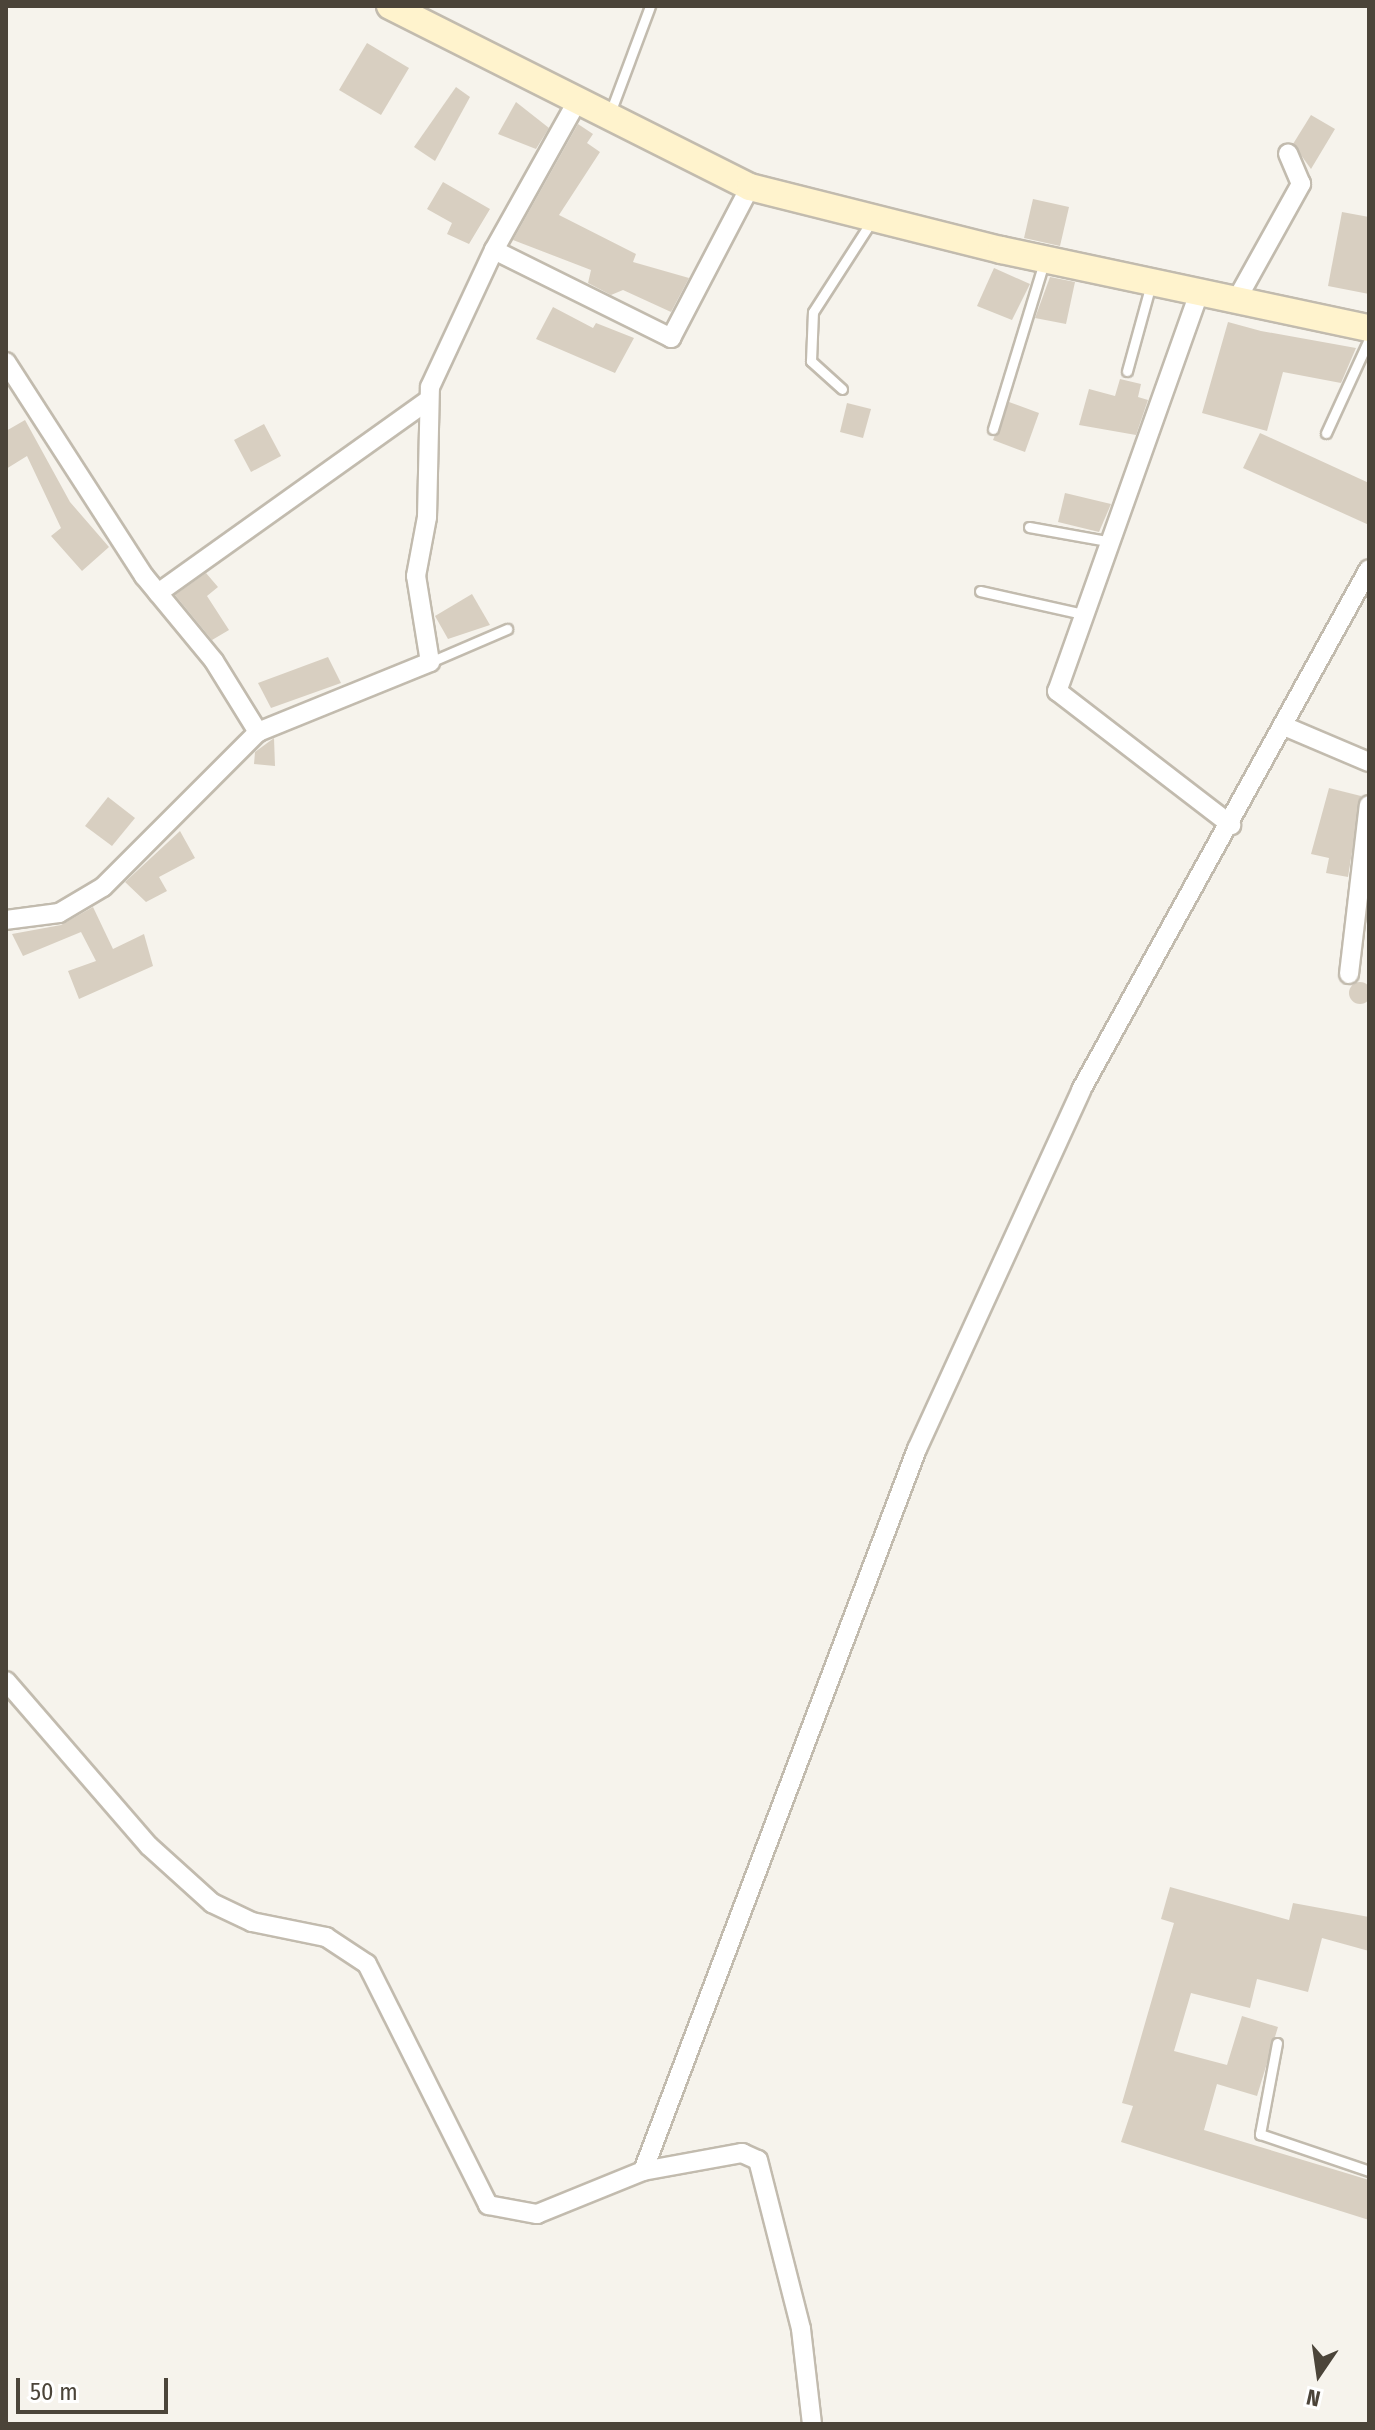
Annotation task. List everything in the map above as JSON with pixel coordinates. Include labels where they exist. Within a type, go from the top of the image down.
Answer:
[{"type":"street","points":[[390,6],[575,105],[750,187],[1044,259],[1369,328]]},
{"type":"street","points":[[6,920],[59,913],[103,887],[258,732],[430,662],[416,576],[427,517],[427,401],[494,250],[575,105]]},
{"type":"street","points":[[1237,299],[1301,184],[1288,154]]},
{"type":"street","points":[[494,250],[671,338],[750,187]]},
{"type":"street","points":[[1199,293],[1087,615],[1058,683],[1060,697],[1231,825]]},
{"type":"street","points":[[6,362],[158,593],[214,661],[258,732]]},
{"type":"street","points":[[158,593],[427,401]]},
{"type":"street","points":[[643,2171],[917,1449],[1081,1090],[1231,825],[1369,569]]},
{"type":"street","points":[[1284,726],[1369,762]]},
{"type":"street","points":[[1349,974],[1369,805]]},
{"type":"street","points":[[6,1681],[149,1846],[212,1903],[252,1922],[326,1937],[367,1964],[488,2205],[537,2214],[643,2171],[742,2153],[764,2166],[801,2329],[812,2424]]},
{"type":"lane","points":[[608,120],[650,6]]},
{"type":"lane","points":[[842,389],[811,361],[813,312],[873,219]]},
{"type":"lane","points":[[993,429],[1044,259]]},
{"type":"lane","points":[[1127,371],[1152,281]]},
{"type":"lane","points":[[1326,433],[1369,339]]},
{"type":"lane","points":[[1029,527],[1112,542]]},
{"type":"lane","points":[[980,591],[1087,615]]},
{"type":"lane","points":[[430,662],[507,629]]},
{"type":"lane","points":[[1277,2043],[1260,2134],[1369,2171]]},
{"type":"building","points":[[367,43],[409,68],[381,115],[339,90]]},
{"type":"building","points":[[456,87],[470,97],[435,161],[414,147]]},
{"type":"building","points":[[516,102],[549,128],[536,149],[498,134]]},
{"type":"building","points":[[1311,115],[1335,129],[1311,169],[1293,144]]},
{"type":"building","points":[[578,124],[593,134],[587,143],[600,152],[559,215],[636,254],[633,262],[689,278],[671,312],[623,290],[611,295],[588,283],[591,270],[513,240]]},
{"type":"building","points":[[443,182],[490,209],[469,244],[447,234],[452,223],[427,209]]},
{"type":"building","points":[[1033,199],[1069,207],[1060,246],[1024,238]]},
{"type":"building","points":[[1342,212],[1369,217],[1369,294],[1328,286]]},
{"type":"building","points":[[994,268],[1030,284],[1012,320],[977,306]]},
{"type":"building","points":[[1050,277],[1075,282],[1066,324],[1035,318]]},
{"type":"building","points":[[553,307],[593,328],[596,323],[634,338],[615,373],[536,339]]},
{"type":"building","points":[[1228,322],[1356,348],[1341,383],[1283,372],[1267,431],[1202,413]]},
{"type":"building","points":[[1120,379],[1141,384],[1138,397],[1148,400],[1136,435],[1079,425],[1089,389],[1115,396]]},
{"type":"building","points":[[1009,402],[1039,413],[1025,452],[993,440]]},
{"type":"building","points":[[847,403],[871,409],[863,438],[840,432]]},
{"type":"building","points":[[25,420],[70,502],[109,547],[82,571],[51,536],[61,528],[27,456],[6,469],[6,431]]},
{"type":"building","points":[[264,424],[281,456],[251,472],[234,440]]},
{"type":"building","points":[[1260,433],[1369,483],[1369,525],[1243,468]]},
{"type":"building","points":[[1065,493],[1111,504],[1099,532],[1058,522]]},
{"type":"building","points":[[206,573],[218,587],[207,596],[229,630],[212,640],[175,595]]},
{"type":"building","points":[[472,594],[490,625],[448,639],[435,616]]},
{"type":"building","points":[[328,657],[341,683],[271,708],[258,683]]},
{"type":"building","points":[[274,738],[275,766],[254,764],[255,752]]},
{"type":"building","points":[[1329,788],[1361,796],[1348,877],[1326,873],[1329,858],[1311,854]]},
{"type":"building","points":[[108,797],[135,818],[112,846],[85,826]]},
{"type":"building","points":[[180,831],[195,858],[159,877],[167,891],[146,902],[125,882]]},
{"type":"building","points":[[93,907],[113,949],[144,934],[153,966],[79,999],[68,971],[96,961],[81,932],[23,956],[12,934],[61,925]]},
{"type":"building","points":[[1360,982],[1368,985],[1371,993],[1368,1001],[1360,1004],[1352,1001],[1349,993],[1352,985]]},
{"type":"building","points":[[1170,1887],[1289,1920],[1293,1903],[1369,1917],[1369,1951],[1322,1938],[1308,1992],[1257,1979],[1250,2008],[1191,1993],[1174,2051],[1227,2065],[1242,2016],[1278,2027],[1257,2096],[1217,2084],[1204,2130],[1369,2180],[1369,2220],[1121,2142],[1133,2106],[1122,2103],[1174,1923],[1161,1919]]}]
